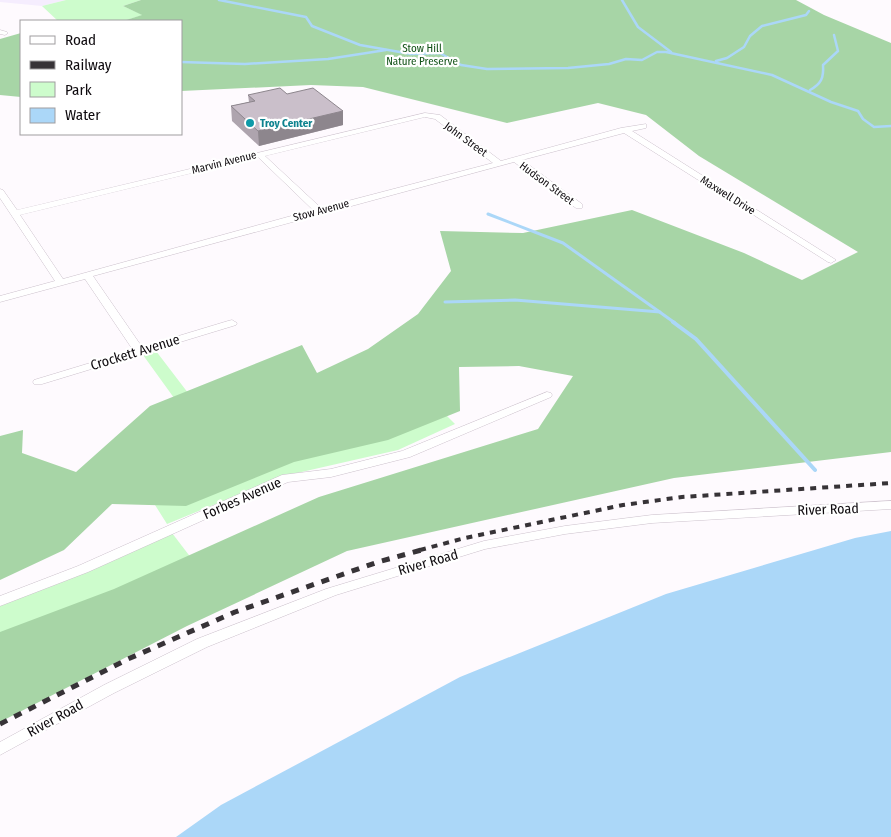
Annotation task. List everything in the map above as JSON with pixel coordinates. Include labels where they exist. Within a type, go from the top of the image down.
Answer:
[{"type":"street","name":"Marvin Avenue","points":[[14,212],[420,116],[433,116]]},
{"type":"street","name":"John Street","points":[[433,116],[499,163]]},
{"type":"street","name":"Stow Avenue","points":[[0,299],[319,211],[642,126]]},
{"type":"street","name":"Maxwell Drive","points":[[624,130],[831,260]]},
{"type":"street","points":[[259,154],[319,211]]},
{"type":"street","name":"Hudson Street","points":[[515,159],[579,206]]},
{"type":"street","points":[[0,192],[61,282]]},
{"type":"street","points":[[87,276],[139,351]]},
{"type":"street","name":"Crockett Avenue","points":[[38,382],[232,323]]},
{"type":"street","name":"Forbes Avenue","points":[[0,601],[83,569],[286,478],[331,473],[406,454],[547,395]]},
{"type":"street","name":"River Road","points":[[0,749],[126,680],[202,643],[331,592],[484,545],[565,530],[652,519],[891,505]]},
{"type":"shaded area","points":[[0,0],[66,0],[42,6],[0,2]]},
{"type":"green space","points":[[66,0],[141,0],[123,6],[143,15],[126,20],[57,20],[42,6]]},
{"type":"green space","name":"Stow Hill Nature Preserve","points":[[141,0],[796,0],[824,15],[891,43],[891,452],[674,478],[347,551],[187,626],[0,722],[0,632],[114,589],[319,497],[538,429],[573,376],[519,366],[459,367],[460,411],[388,440],[294,462],[186,506],[112,504],[64,550],[0,580],[0,436],[23,430],[22,453],[76,472],[150,406],[302,345],[317,373],[368,349],[418,314],[451,271],[440,231],[523,233],[632,210],[744,253],[802,280],[858,252],[699,156],[646,115],[598,103],[507,123],[363,87],[311,85],[182,91],[182,20],[126,20],[142,15],[123,6]]},
{"type":"green space","points":[[20,33],[20,97],[0,95],[0,39]]},
{"type":"green space","points":[[156,351],[211,423],[397,366],[455,424],[398,450],[284,476],[167,524],[121,451],[195,427],[143,355]]},
{"type":"green space","points":[[172,533],[195,563],[0,670],[0,606]]},
{"type":"water","points":[[891,531],[891,837],[176,837],[221,805],[460,677],[666,594],[855,538]]},
{"type":"building","points":[[280,88],[287,94],[313,88],[343,111],[258,131],[231,106],[255,101],[248,95]]},
{"type":"waterway","points":[[219,0],[306,17],[312,26],[360,45],[411,54],[440,53],[461,65],[487,69],[568,68],[609,64],[626,59],[642,60],[657,52],[666,52],[772,75],[831,102],[858,111],[863,119],[874,127],[891,126]]},
{"type":"waterway","points":[[622,0],[638,27],[671,52]]},
{"type":"waterway","points":[[716,61],[727,58],[744,47],[750,36],[762,26],[806,15],[809,11]]},
{"type":"waterway","points":[[810,90],[821,80],[823,65],[838,51],[834,35]]},
{"type":"waterway","points":[[182,62],[245,64],[328,59],[386,50]]},
{"type":"waterway","points":[[488,214],[563,243],[660,312]]},
{"type":"waterway","points":[[445,302],[515,300],[660,312]]},
{"type":"waterway","points":[[660,312],[675,323]]},
{"type":"waterway","points":[[673,322],[696,339],[815,470]]},
{"type":"railway","points":[[420,550],[465,538],[623,505],[682,497],[891,483]]},
{"type":"railway","points":[[0,724],[128,659],[235,612],[378,562],[425,549]]},
{"type":"place","name":"Troy Center","points":[[250,123]]}]
